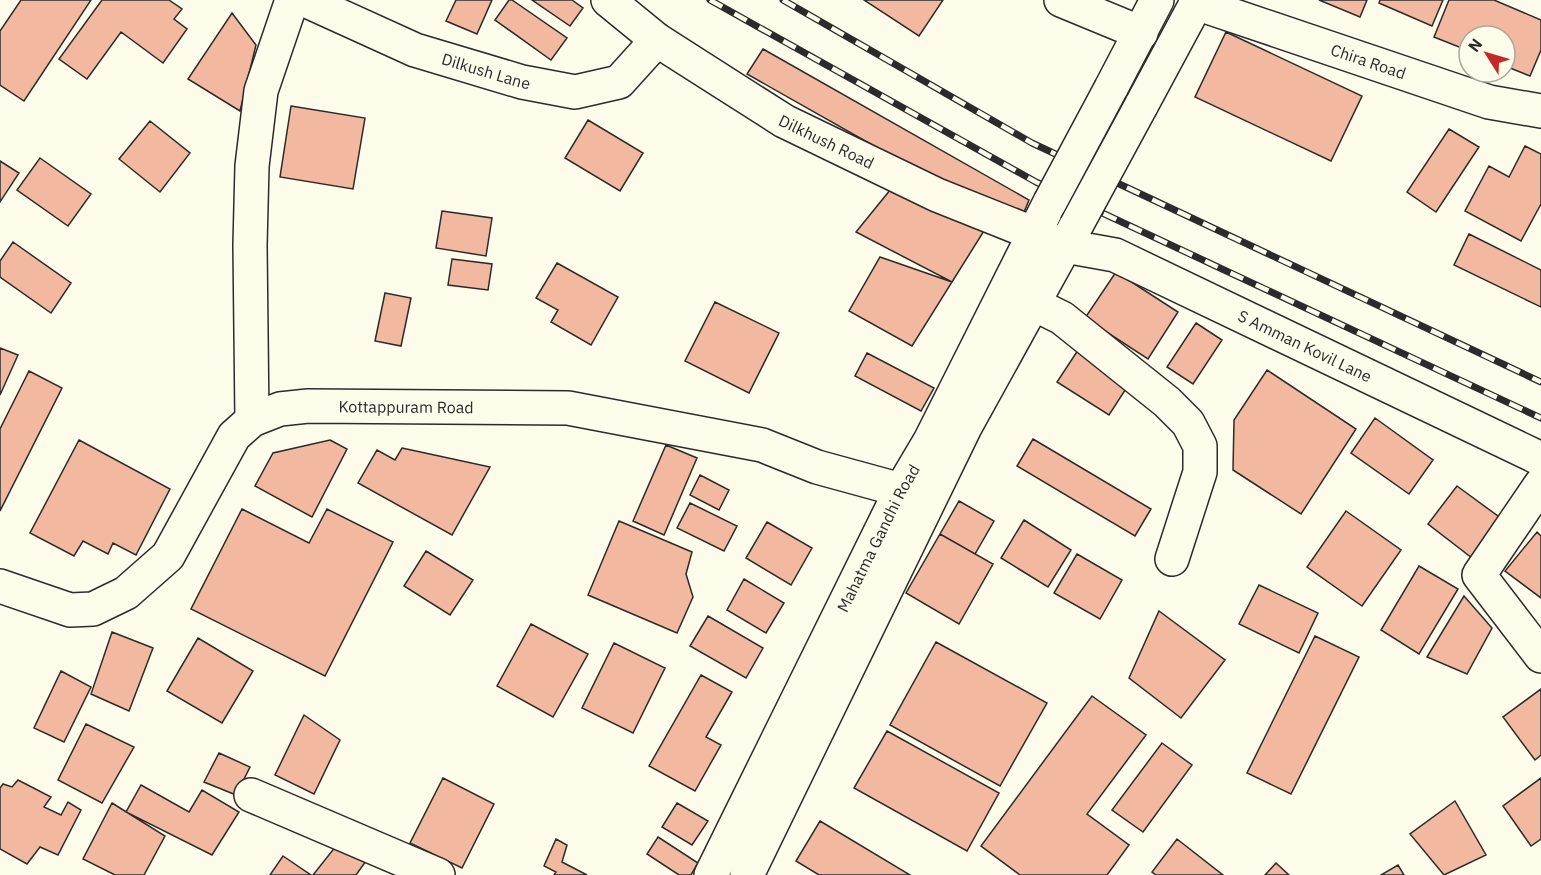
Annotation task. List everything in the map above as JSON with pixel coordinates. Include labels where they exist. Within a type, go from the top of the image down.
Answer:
[{"type":"street","points":[[252,420],[250,245],[252,166],[261,91],[292,0]]},
{"type":"street","name":"Dilkush Lane","points":[[305,0],[415,50],[522,82],[575,92],[619,82],[657,40]]},
{"type":"street","name":"Dilkhush Road","points":[[608,0],[657,40],[784,122],[937,195],[1034,234],[1070,236]]},
{"type":"street","points":[[1061,0],[1141,33],[1157,0]]},
{"type":"street","name":"Mahatma Gandhi Road","points":[[711,875],[915,496],[965,427],[1197,2]]},
{"type":"street","name":"Chira Road","points":[[1197,2],[1489,102],[1541,111]]},
{"type":"street","name":"Mahatma Gandhi Road","points":[[747,875],[915,496],[930,441],[1050,202],[1141,33]]},
{"type":"street","name":"S Amman Kovil Lane","points":[[1070,236],[1115,255],[1541,459]]},
{"type":"street","points":[[1034,304],[1062,318],[1167,402],[1188,423],[1200,446],[1200,472],[1172,559]]},
{"type":"street","name":"Kottappuram Road","points":[[0,586],[70,610],[93,609],[126,593],[168,556],[234,436],[252,420],[280,409],[308,406],[568,408],[762,446],[817,467],[915,496]]},
{"type":"street","points":[[1541,484],[1479,574],[1541,656]]},
{"type":"street","points":[[251,795],[438,875]]},
{"type":"building","points":[[21,0],[91,0],[24,101],[0,85],[0,31]]},
{"type":"building","points":[[102,0],[169,0],[182,9],[174,19],[187,29],[163,63],[121,32],[87,79],[59,59]]},
{"type":"building","points":[[456,0],[492,0],[477,34],[446,21]]},
{"type":"building","points":[[509,0],[567,38],[551,60],[495,20]]},
{"type":"building","points":[[532,0],[572,0],[583,8],[570,26]]},
{"type":"building","points":[[864,0],[943,0],[919,36]]},
{"type":"building","points":[[1319,0],[1367,0],[1360,17]]},
{"type":"building","points":[[1380,0],[1443,0],[1432,26],[1379,3]]},
{"type":"building","points":[[1449,0],[1494,0],[1541,20],[1541,50],[1530,76],[1517,71],[1517,24],[1457,24],[1457,46],[1434,37]]},
{"type":"building","points":[[232,13],[256,45],[240,111],[188,79]]},
{"type":"building","points":[[1226,32],[1362,96],[1331,161],[1195,97]]},
{"type":"building","points":[[763,49],[1029,200],[1020,222],[906,164],[747,74]]},
{"type":"building","points":[[291,106],[365,118],[353,189],[280,177]]},
{"type":"building","points":[[588,120],[643,153],[620,191],[565,158]]},
{"type":"building","points":[[150,121],[190,153],[160,192],[119,159]]},
{"type":"building","points":[[1449,129],[1479,147],[1436,212],[1407,192]]},
{"type":"building","points":[[1525,146],[1541,154],[1541,204],[1521,241],[1465,211],[1489,166],[1509,177]]},
{"type":"building","points":[[40,158],[91,194],[68,226],[17,190]]},
{"type":"building","points":[[0,161],[19,173],[0,202]]},
{"type":"building","points":[[895,184],[987,226],[952,282],[856,232]]},
{"type":"building","points":[[442,211],[492,218],[486,256],[436,248]]},
{"type":"building","points":[[1469,234],[1541,270],[1541,307],[1454,265]]},
{"type":"building","points":[[13,242],[71,283],[51,313],[0,277],[0,261]]},
{"type":"building","points":[[880,257],[952,282],[912,346],[849,311]]},
{"type":"building","points":[[452,259],[492,264],[488,290],[448,285]]},
{"type":"building","points":[[557,263],[618,297],[591,345],[551,322],[558,310],[536,298]]},
{"type":"building","points":[[1116,272],[1178,312],[1148,359],[1085,318]]},
{"type":"building","points":[[385,293],[411,298],[401,346],[375,341]]},
{"type":"building","points":[[715,302],[779,333],[749,393],[685,361]]},
{"type":"building","points":[[1196,323],[1222,340],[1193,384],[1167,367]]},
{"type":"building","points":[[1080,347],[1131,381],[1109,415],[1057,382]]},
{"type":"building","points":[[0,348],[18,355],[0,395]]},
{"type":"building","points":[[867,353],[934,388],[921,411],[855,376]]},
{"type":"building","points":[[1267,370],[1356,429],[1301,514],[1233,470],[1234,420]]},
{"type":"building","points":[[29,371],[62,388],[0,511],[0,429]]},
{"type":"building","points":[[1375,418],[1433,460],[1409,494],[1351,453]]},
{"type":"building","points":[[1033,439],[1151,509],[1135,536],[1017,466]]},
{"type":"building","points":[[79,440],[170,489],[136,555],[113,543],[108,554],[83,541],[74,556],[30,533]]},
{"type":"building","points":[[330,440],[347,449],[312,517],[255,486],[273,453]]},
{"type":"building","points":[[666,445],[697,458],[664,535],[633,521]]},
{"type":"building","points":[[402,448],[490,467],[452,535],[358,483],[377,450],[395,460]]},
{"type":"building","points":[[700,475],[729,490],[719,510],[690,495]]},
{"type":"building","points":[[1457,486],[1502,519],[1472,558],[1428,524]]},
{"type":"building","points":[[959,501],[994,521],[975,554],[940,534]]},
{"type":"building","points":[[690,503],[737,526],[724,551],[677,528]]},
{"type":"building","points":[[242,509],[309,543],[327,509],[393,542],[325,676],[191,609]]},
{"type":"building","points":[[1346,511],[1401,550],[1362,606],[1307,567]]},
{"type":"building","points":[[1024,520],[1071,550],[1048,587],[1001,558]]},
{"type":"building","points":[[619,521],[692,552],[686,574],[693,597],[677,633],[588,595]]},
{"type":"building","points":[[767,522],[812,548],[791,585],[746,558]]},
{"type":"building","points":[[1537,532],[1541,536],[1541,598],[1505,571]]},
{"type":"building","points":[[940,534],[993,564],[959,624],[906,593]]},
{"type":"building","points":[[426,551],[473,580],[450,615],[404,586]]},
{"type":"building","points":[[1077,554],[1122,580],[1100,619],[1054,593]]},
{"type":"building","points":[[1419,566],[1458,589],[1419,654],[1381,630]]},
{"type":"building","points":[[744,579],[784,603],[766,633],[727,610]]},
{"type":"building","points":[[1259,585],[1318,613],[1299,653],[1239,624]]},
{"type":"building","points":[[1464,596],[1492,628],[1467,674],[1427,657]]},
{"type":"building","points":[[1159,611],[1225,660],[1181,718],[1129,678]]},
{"type":"building","points":[[708,616],[763,648],[746,678],[690,646]]},
{"type":"building","points":[[531,624],[588,654],[553,717],[497,686]]},
{"type":"building","points":[[112,632],[153,648],[129,711],[91,694]]},
{"type":"building","points":[[1315,636],[1359,657],[1291,794],[1247,773]]},
{"type":"building","points":[[198,638],[253,671],[222,723],[167,691]]},
{"type":"building","points":[[936,642],[1047,703],[1000,786],[890,725]]},
{"type":"building","points":[[614,643],[665,668],[633,733],[582,708]]},
{"type":"building","points":[[61,671],[91,687],[64,742],[34,728]]},
{"type":"building","points":[[701,675],[732,692],[706,737],[721,745],[695,791],[649,766]]},
{"type":"building","points":[[1541,689],[1541,755],[1535,760],[1503,717]]},
{"type":"building","points":[[1092,696],[1146,735],[1087,814],[1129,845],[1107,875],[1020,875],[981,846]]},
{"type":"building","points":[[304,715],[340,740],[314,794],[275,775]]},
{"type":"building","points":[[86,724],[134,747],[102,803],[58,780]]},
{"type":"building","points":[[887,731],[999,793],[967,851],[854,788]]},
{"type":"building","points":[[1162,743],[1192,765],[1143,832],[1112,810]]},
{"type":"building","points":[[219,753],[250,767],[236,795],[204,782]]},
{"type":"building","points":[[443,778],[494,804],[462,868],[410,843]]},
{"type":"building","points":[[1541,778],[1541,839],[1531,846],[1503,806]]},
{"type":"building","points":[[18,780],[51,797],[44,807],[61,815],[68,802],[81,810],[58,855],[40,847],[27,864],[0,849],[0,788],[3,784],[12,787]]},
{"type":"building","points":[[141,785],[189,812],[202,790],[239,812],[212,855],[126,812]]},
{"type":"building","points":[[1455,801],[1486,855],[1444,875],[1410,834]]},
{"type":"building","points":[[112,803],[165,836],[144,875],[115,875],[83,859]]},
{"type":"building","points":[[677,803],[708,821],[692,845],[662,827]]},
{"type":"building","points":[[820,821],[910,875],[819,875],[796,861]]},
{"type":"building","points":[[658,837],[698,863],[691,875],[679,875],[647,854]]},
{"type":"building","points":[[556,839],[567,845],[562,862],[587,875],[554,875],[556,872],[544,866]]},
{"type":"building","points":[[1177,839],[1223,875],[1156,875],[1152,872]]},
{"type":"building","points":[[340,841],[366,861],[356,875],[313,875]]},
{"type":"building","points":[[283,856],[311,875],[270,875]]},
{"type":"building","points":[[1276,863],[1289,875],[1265,875]]},
{"type":"building","points":[[1398,865],[1404,875],[1381,875]]},
{"type":"railway","points":[[710,0],[1036,182],[1541,418]]},
{"type":"railway","points":[[783,0],[1032,143],[1541,382]]}]
